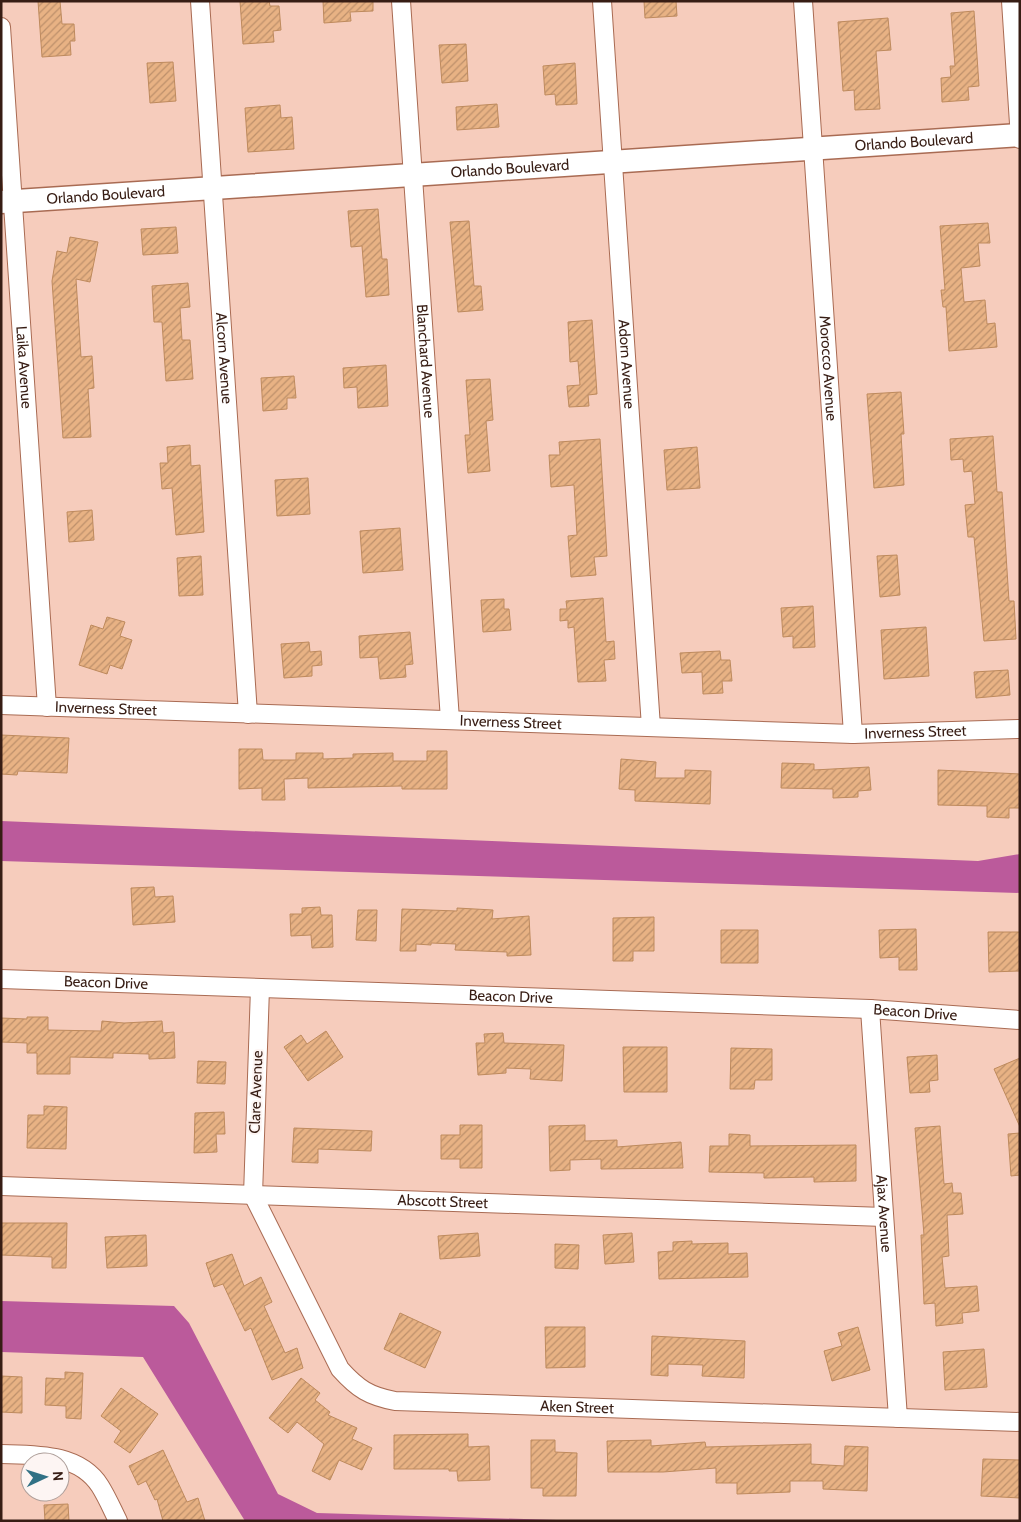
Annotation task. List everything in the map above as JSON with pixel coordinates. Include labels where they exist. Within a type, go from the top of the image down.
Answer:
[{"type":"street","name":"Alcorn Avenue","points":[[200,1],[248,714]]},
{"type":"street","name":"Blanchard Avenue","points":[[401,1],[450,720]]},
{"type":"street","name":"Adorn Avenue","points":[[602,1],[651,727]]},
{"type":"street","name":"Morocco Avenue","points":[[803,1],[852,734]]},
{"type":"street","points":[[1011,1],[1020,139]]},
{"type":"street","name":"Laika Avenue","points":[[1,28],[7,201],[47,706]]},
{"type":"street","name":"Orlando Boulevard","points":[[7,201],[1020,135]]},
{"type":"street","name":"Inverness Street","points":[[1,705],[852,734],[1020,729]]},
{"type":"street","name":"Beacon Drive","points":[[1,979],[870,1009],[1020,1020]]},
{"type":"street","name":"Clare Avenue","points":[[253,1195],[260,988]]},
{"type":"street","name":"Ajax Avenue","points":[[870,1009],[898,1418]]},
{"type":"street","name":"Abscott Street","points":[[1,1186],[884,1217]]},
{"type":"street","name":"Aken Street","points":[[253,1195],[340,1369],[356,1386],[375,1397],[395,1401],[1020,1422]]},
{"type":"street","points":[[1,1454],[48,1456],[76,1463],[99,1484],[118,1521]]},
{"type":"shaded area","points":[[1,821],[978,861],[1020,854],[1020,893],[1,861]]},
{"type":"shaded area","points":[[1,1301],[174,1306],[189,1323],[278,1494],[317,1513],[589,1521],[245,1521],[143,1357],[1,1352]]},
{"type":"building","points":[[38,1],[60,1],[62,24],[74,24],[75,41],[70,41],[71,55],[42,57]]},
{"type":"building","points":[[240,1],[269,1],[270,6],[279,6],[281,30],[273,31],[274,42],[243,44]]},
{"type":"building","points":[[323,1],[373,1],[373,11],[350,12],[351,21],[324,23]]},
{"type":"building","points":[[644,1],[676,1],[677,16],[645,18]]},
{"type":"building","points":[[974,11],[979,86],[968,87],[969,100],[942,102],[941,78],[951,77],[950,66],[955,66],[951,13]]},
{"type":"building","points":[[888,18],[891,50],[876,51],[880,109],[855,110],[854,90],[843,91],[838,22]]},
{"type":"building","points":[[466,44],[468,81],[442,83],[439,45]]},
{"type":"building","points":[[173,62],[176,101],[150,103],[147,63]]},
{"type":"building","points":[[575,63],[577,104],[556,105],[555,94],[545,95],[543,66]]},
{"type":"building","points":[[497,104],[499,127],[457,130],[456,107]]},
{"type":"building","points":[[280,105],[281,118],[292,117],[294,149],[248,152],[245,108]]},
{"type":"building","points":[[378,209],[382,259],[387,259],[389,295],[366,297],[362,246],[351,247],[348,211]]},
{"type":"building","points":[[469,221],[474,286],[481,286],[483,310],[458,312],[450,222]]},
{"type":"building","points":[[988,223],[990,243],[978,243],[980,266],[961,268],[964,302],[985,300],[987,324],[995,323],[997,347],[949,351],[946,307],[943,307],[941,290],[945,290],[940,226]]},
{"type":"building","points":[[176,227],[178,253],[143,255],[141,229]]},
{"type":"building","points":[[70,237],[98,242],[90,282],[76,279],[81,357],[92,356],[94,388],[88,389],[91,437],[63,438],[52,281],[57,251],[67,253]]},
{"type":"building","points":[[188,283],[190,307],[180,308],[182,340],[190,340],[193,379],[166,381],[162,322],[154,322],[152,286]]},
{"type":"building","points":[[592,320],[597,394],[588,395],[589,406],[569,407],[567,386],[580,385],[578,361],[570,362],[568,322]]},
{"type":"building","points":[[386,365],[388,406],[358,408],[357,387],[344,388],[343,368]]},
{"type":"building","points":[[294,376],[296,398],[287,398],[287,409],[263,411],[261,378]]},
{"type":"building","points":[[490,379],[493,420],[486,421],[490,471],[468,473],[465,435],[470,435],[466,380]]},
{"type":"building","points":[[901,392],[904,434],[901,434],[904,485],[874,488],[867,394]]},
{"type":"building","points":[[993,436],[997,492],[1002,492],[1009,601],[1014,601],[1016,639],[984,641],[974,537],[968,537],[965,505],[975,504],[972,471],[964,472],[963,459],[951,460],[950,439]]},
{"type":"building","points":[[600,439],[607,556],[594,557],[596,575],[571,577],[568,536],[577,535],[574,485],[551,487],[549,455],[560,455],[559,442]]},
{"type":"building","points":[[190,445],[191,466],[200,465],[204,532],[176,535],[172,488],[162,489],[160,463],[168,463],[167,447]]},
{"type":"building","points":[[697,447],[700,488],[667,490],[664,450]]},
{"type":"building","points":[[308,478],[310,514],[277,516],[275,480]]},
{"type":"building","points":[[92,510],[94,540],[69,542],[67,512]]},
{"type":"building","points":[[400,528],[403,570],[363,573],[360,531]]},
{"type":"building","points":[[897,555],[900,595],[880,597],[877,556]]},
{"type":"building","points":[[201,556],[203,595],[179,596],[177,558]]},
{"type":"building","points":[[603,598],[606,642],[614,641],[615,659],[604,660],[606,681],[578,682],[574,627],[568,628],[568,620],[560,621],[560,609],[567,609],[566,601]]},
{"type":"building","points":[[504,599],[504,609],[509,609],[511,630],[483,632],[481,600]]},
{"type":"building","points":[[813,606],[815,647],[793,648],[793,636],[783,637],[781,608]]},
{"type":"building","points":[[107,617],[125,622],[120,636],[132,640],[122,669],[110,665],[107,674],[79,665],[91,625],[103,629]]},
{"type":"building","points":[[926,627],[929,676],[884,679],[881,630]]},
{"type":"building","points":[[410,632],[413,664],[405,665],[406,677],[380,679],[378,657],[360,658],[359,636]]},
{"type":"building","points":[[309,642],[310,652],[321,651],[322,665],[312,666],[312,676],[284,678],[281,644]]},
{"type":"building","points":[[720,651],[721,660],[730,660],[732,681],[722,681],[723,693],[703,694],[702,672],[682,673],[680,653]]},
{"type":"building","points":[[1008,670],[1010,695],[976,698],[974,672]]},
{"type":"building","points":[[1,735],[69,738],[67,773],[18,771],[17,775],[1,774]]},
{"type":"building","points":[[239,749],[262,749],[263,760],[296,760],[296,753],[323,753],[323,759],[353,758],[353,754],[393,753],[393,761],[427,761],[427,751],[447,751],[447,789],[402,789],[402,786],[308,788],[308,778],[284,779],[285,800],[262,800],[262,788],[239,789]]},
{"type":"building","points":[[621,759],[656,762],[655,778],[685,778],[685,770],[711,771],[710,804],[635,801],[635,790],[619,789]]},
{"type":"building","points":[[782,763],[814,764],[814,770],[869,767],[871,790],[858,791],[858,797],[833,798],[833,789],[781,788]]},
{"type":"building","points":[[938,770],[1020,774],[1020,808],[1009,808],[1009,818],[987,817],[987,806],[938,805]]},
{"type":"building","points":[[154,887],[155,897],[173,896],[175,922],[133,925],[131,888]]},
{"type":"building","points":[[320,907],[321,915],[332,915],[333,947],[312,948],[311,935],[291,936],[290,914],[302,914],[302,908]]},
{"type":"building","points":[[457,908],[493,910],[492,919],[529,916],[531,955],[507,956],[507,952],[455,950],[456,944],[431,943],[431,945],[416,944],[416,951],[400,951],[402,909],[457,911]]},
{"type":"building","points":[[358,910],[377,910],[376,941],[356,940]]},
{"type":"building","points":[[654,917],[654,951],[633,951],[633,961],[613,961],[613,918]]},
{"type":"building","points":[[916,929],[917,970],[899,970],[899,957],[880,958],[879,930]]},
{"type":"building","points":[[721,930],[758,930],[758,963],[721,963]]},
{"type":"building","points":[[988,932],[1020,932],[1020,971],[989,972]]},
{"type":"building","points":[[27,1017],[48,1017],[48,1030],[101,1031],[102,1021],[124,1023],[162,1021],[163,1033],[174,1032],[175,1058],[149,1059],[149,1054],[113,1053],[113,1058],[70,1057],[70,1074],[37,1074],[37,1053],[27,1053],[27,1043],[1,1042],[1,1018],[27,1019]]},
{"type":"building","points":[[326,1031],[343,1057],[308,1081],[284,1047],[301,1035],[307,1044]]},
{"type":"building","points":[[503,1033],[504,1043],[564,1045],[562,1081],[530,1079],[531,1069],[506,1068],[506,1073],[478,1075],[476,1043],[485,1043],[484,1034]]},
{"type":"building","points":[[623,1047],[667,1047],[667,1092],[624,1092]]},
{"type":"building","points":[[731,1048],[772,1049],[772,1080],[755,1080],[754,1089],[730,1089]]},
{"type":"building","points":[[937,1055],[938,1080],[929,1081],[930,1092],[910,1093],[907,1057]]},
{"type":"building","points":[[1020,1058],[1020,1127],[994,1069]]},
{"type":"building","points":[[198,1061],[226,1062],[225,1084],[197,1083]]},
{"type":"building","points":[[44,1106],[67,1107],[66,1149],[27,1148],[28,1115],[44,1115]]},
{"type":"building","points":[[224,1112],[225,1134],[216,1134],[217,1152],[194,1153],[195,1113]]},
{"type":"building","points":[[460,1125],[482,1125],[482,1168],[460,1168],[460,1159],[441,1159],[441,1135],[460,1135]]},
{"type":"building","points":[[585,1125],[585,1141],[617,1140],[617,1147],[681,1142],[683,1168],[601,1169],[601,1159],[570,1160],[570,1170],[550,1171],[549,1126]]},
{"type":"building","points":[[940,1126],[944,1184],[952,1183],[953,1193],[961,1193],[963,1214],[947,1215],[949,1256],[942,1257],[945,1288],[977,1286],[979,1311],[962,1313],[963,1323],[936,1326],[935,1303],[924,1304],[921,1235],[924,1235],[915,1128]]},
{"type":"building","points":[[294,1128],[372,1131],[371,1151],[318,1149],[318,1163],[292,1162]]},
{"type":"building","points":[[1020,1133],[1020,1175],[1011,1176],[1008,1134]]},
{"type":"building","points":[[729,1134],[750,1135],[750,1146],[856,1145],[856,1181],[814,1182],[814,1177],[764,1178],[764,1173],[709,1172],[710,1146],[729,1146]]},
{"type":"building","points":[[1,1223],[67,1223],[66,1268],[52,1268],[52,1257],[1,1255]]},
{"type":"building","points":[[478,1233],[480,1256],[440,1259],[438,1236]]},
{"type":"building","points":[[632,1233],[634,1262],[605,1264],[603,1235]]},
{"type":"building","points":[[146,1235],[147,1266],[107,1268],[105,1237]]},
{"type":"building","points":[[692,1241],[692,1244],[728,1243],[728,1254],[747,1253],[748,1277],[659,1279],[658,1252],[673,1251],[673,1242]]},
{"type":"building","points":[[555,1244],[579,1245],[578,1269],[555,1268]]},
{"type":"building","points":[[232,1254],[244,1286],[261,1277],[272,1302],[264,1306],[285,1353],[297,1348],[303,1368],[272,1380],[251,1328],[245,1331],[223,1284],[214,1287],[206,1263]]},
{"type":"building","points":[[400,1313],[441,1332],[425,1368],[384,1349]]},
{"type":"building","points":[[545,1327],[585,1327],[585,1367],[546,1368]]},
{"type":"building","points":[[858,1327],[870,1370],[832,1381],[824,1351],[842,1346],[838,1333]]},
{"type":"building","points":[[652,1336],[745,1341],[744,1378],[702,1376],[703,1365],[668,1364],[668,1376],[651,1375]]},
{"type":"building","points":[[984,1349],[987,1387],[945,1390],[943,1352]]},
{"type":"building","points":[[65,1372],[83,1373],[81,1419],[66,1418],[66,1406],[45,1405],[46,1378],[65,1379]]},
{"type":"building","points":[[1,1376],[22,1377],[22,1413],[1,1412]]},
{"type":"building","points":[[301,1378],[320,1393],[315,1400],[330,1412],[328,1415],[357,1428],[352,1439],[372,1448],[362,1470],[339,1460],[330,1480],[312,1471],[324,1444],[297,1422],[288,1433],[269,1418]]},
{"type":"building","points":[[121,1388],[158,1414],[130,1453],[114,1442],[121,1431],[101,1416]]},
{"type":"building","points":[[468,1434],[468,1447],[489,1446],[490,1480],[458,1481],[457,1471],[449,1471],[449,1469],[394,1469],[394,1435]]},
{"type":"building","points":[[531,1440],[555,1440],[555,1452],[577,1453],[576,1496],[543,1496],[543,1488],[531,1488]]},
{"type":"building","points":[[651,1440],[651,1446],[705,1442],[706,1447],[811,1444],[811,1464],[844,1466],[845,1446],[868,1447],[867,1491],[823,1489],[823,1481],[790,1481],[790,1492],[737,1494],[737,1483],[716,1483],[716,1468],[663,1472],[608,1472],[607,1441]]},
{"type":"building","points":[[163,1450],[187,1502],[198,1498],[205,1521],[163,1521],[157,1499],[155,1500],[146,1481],[138,1485],[129,1466]]},
{"type":"building","points":[[983,1459],[1020,1460],[1020,1498],[981,1496]]},
{"type":"building","points":[[68,1504],[69,1521],[45,1521],[44,1505]]}]
